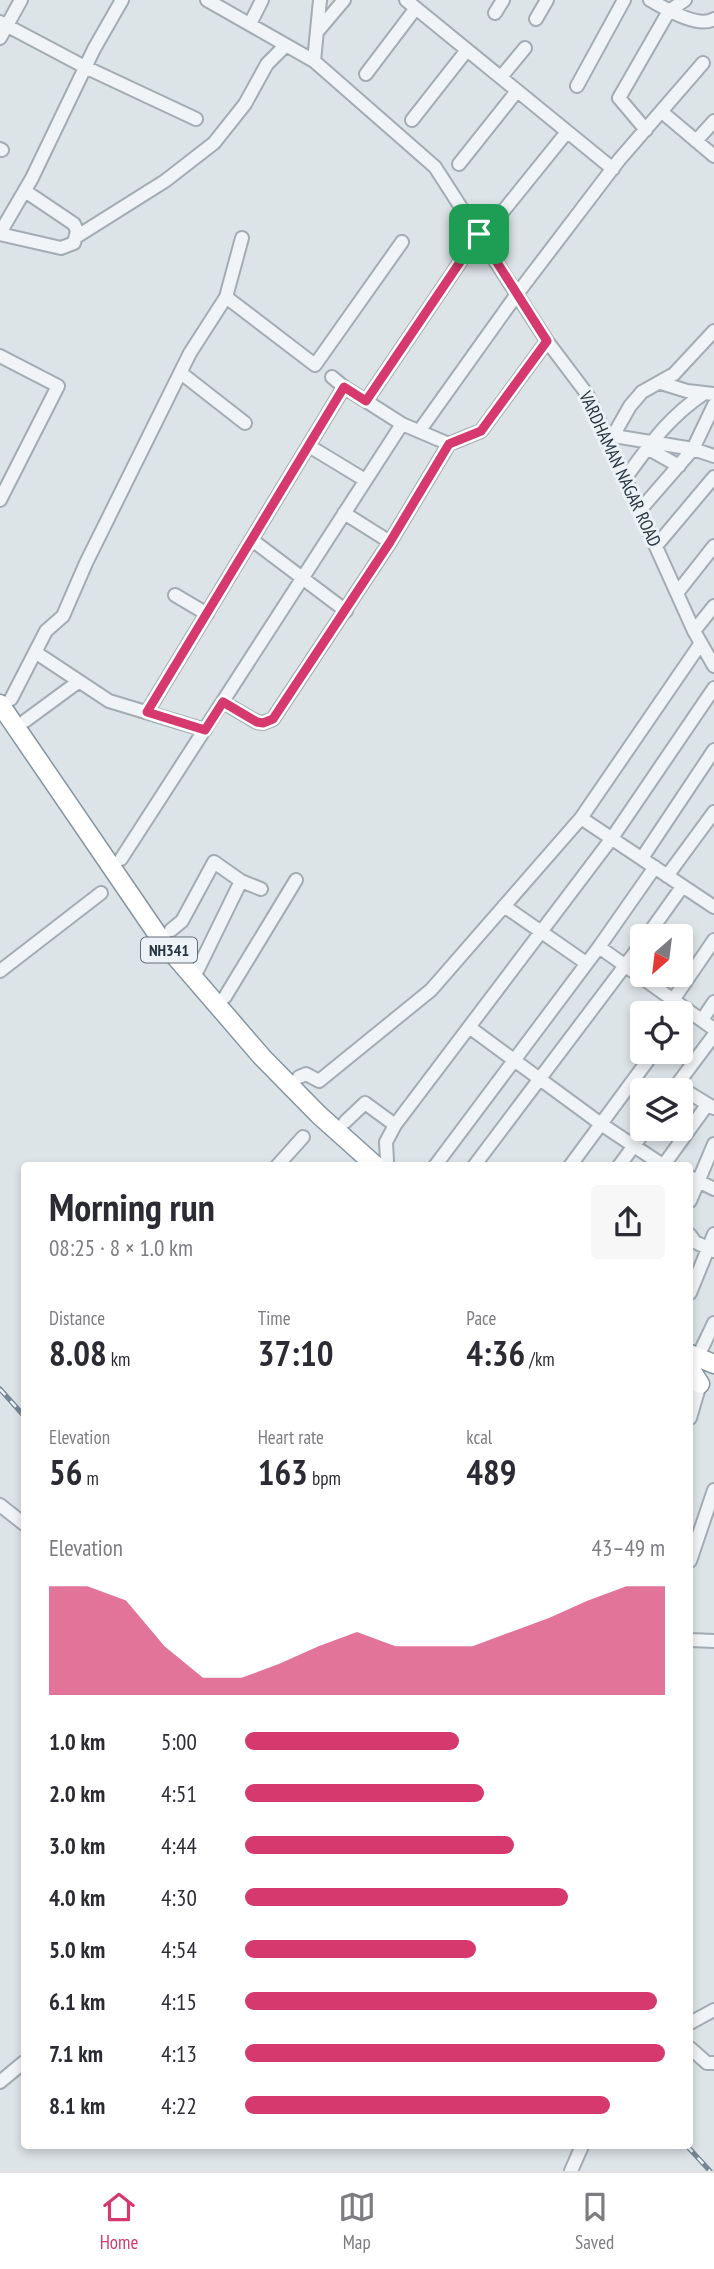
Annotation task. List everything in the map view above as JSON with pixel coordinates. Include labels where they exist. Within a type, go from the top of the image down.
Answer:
[{"type":"highway","name":"NH341","points":[[11,710],[169,939],[261,1057],[381,1162]]},
{"type":"highway","name":"NH341","points":[[320,1098],[338,1124]]},
{"type":"highway","points":[[696,1351],[714,1364]]},
{"type":"highway","points":[[693,1373],[700,1384]]},
{"type":"street","points":[[0,38],[4,24],[22,0]]},
{"type":"street","points":[[122,0],[85,67],[25,191],[0,234],[61,248],[69,247],[76,237],[165,181],[214,143],[245,103],[267,64],[286,45]]},
{"type":"street","name":"VARDHAMAN NAGAR ROAD","points":[[207,0],[224,4],[250,24],[314,61],[435,167],[547,341],[587,394],[610,435],[677,593],[714,666]]},
{"type":"street","points":[[250,24],[261,0]]},
{"type":"street","points":[[314,61],[320,0]]},
{"type":"street","points":[[317,32],[344,0]]},
{"type":"street","points":[[495,13],[503,0]]},
{"type":"street","points":[[536,19],[547,0]]},
{"type":"street","points":[[577,86],[624,0]]},
{"type":"street","points":[[650,0],[669,11],[702,23],[714,19]]},
{"type":"street","points":[[646,130],[620,98],[669,11],[685,0]]},
{"type":"street","points":[[366,74],[411,4],[612,169]]},
{"type":"street","points":[[4,24],[85,67],[196,119]]},
{"type":"street","points":[[500,77],[525,48]]},
{"type":"street","points":[[412,120],[467,50]]},
{"type":"street","points":[[420,430],[517,294],[612,169],[704,63]]},
{"type":"street","points":[[458,164],[517,91]]},
{"type":"street","points":[[662,112],[714,156]]},
{"type":"street","points":[[696,141],[714,121]]},
{"type":"street","points":[[496,220],[567,132]]},
{"type":"street","points":[[25,191],[74,224],[76,237]]},
{"type":"street","points":[[366,401],[479,234]]},
{"type":"street","points":[[11,710],[35,652],[46,631],[63,616],[86,563],[190,353],[226,297],[242,238]]},
{"type":"street","points":[[226,297],[315,365],[402,242]]},
{"type":"street","points":[[714,331],[674,374],[642,392],[610,435],[649,445],[692,449],[714,456]]},
{"type":"street","points":[[223,702],[257,722],[269,722],[346,611],[449,444],[481,431],[547,341]]},
{"type":"street","points":[[0,356],[58,386],[0,500]]},
{"type":"street","points":[[181,373],[245,423]]},
{"type":"street","points":[[332,377],[401,424],[449,444]]},
{"type":"street","points":[[660,383],[708,394]]},
{"type":"street","points":[[147,712],[344,387]]},
{"type":"street","points":[[626,477],[678,411],[708,394]]},
{"type":"street","points":[[640,510],[692,449],[714,405]]},
{"type":"street","points":[[121,859],[401,424]]},
{"type":"street","points":[[649,445],[679,466]]},
{"type":"street","points":[[309,446],[365,480]]},
{"type":"street","points":[[656,546],[714,477]]},
{"type":"street","points":[[344,513],[390,542]]},
{"type":"street","points":[[252,540],[346,611]]},
{"type":"street","points":[[677,593],[714,546]]},
{"type":"street","points":[[176,595],[207,614]]},
{"type":"street","points":[[299,1077],[306,1074],[319,1081],[431,990],[581,818],[698,637],[714,606]]},
{"type":"street","points":[[35,652],[109,701],[205,730]]},
{"type":"street","points":[[11,710],[78,682]]},
{"type":"street","points":[[382,1162],[386,1142],[395,1125],[612,838],[714,688]]},
{"type":"street","points":[[642,858],[714,750]]},
{"type":"street","points":[[667,876],[714,812]]},
{"type":"street","points":[[581,818],[682,887],[712,902]]},
{"type":"street","points":[[169,939],[214,862],[241,881],[261,889]]},
{"type":"street","points":[[438,1162],[655,867]]},
{"type":"street","points":[[225,997],[296,880]]},
{"type":"street","points":[[198,969],[241,881]]},
{"type":"street","points":[[656,924],[682,887]]},
{"type":"street","points":[[0,971],[101,893]]},
{"type":"street","points":[[504,906],[586,963]]},
{"type":"street","points":[[598,947],[673,999],[714,940]]},
{"type":"street","points":[[477,1162],[630,960]]},
{"type":"street","points":[[702,1020],[714,1003]]},
{"type":"street","points":[[693,1016],[714,1029]]},
{"type":"street","points":[[469,1027],[601,1124],[659,1162]]},
{"type":"street","points":[[682,1078],[714,1035]]},
{"type":"street","points":[[573,1162],[645,1064]]},
{"type":"street","points":[[666,1162],[711,1107],[693,1098]]},
{"type":"street","points":[[338,1124],[365,1103],[395,1125]]},
{"type":"street","points":[[281,1162],[303,1137]]},
{"type":"street","points":[[622,1162],[638,1141]]},
{"type":"street","points":[[714,1144],[694,1180],[714,1189]]},
{"type":"street","points":[[693,1287],[711,1250],[714,1234]]},
{"type":"street","points":[[693,1239],[711,1250]]},
{"type":"street","points":[[696,1351],[714,1323]]},
{"type":"street","points":[[693,1408],[700,1384]]},
{"type":"street","points":[[693,1552],[714,1490]]},
{"type":"street","points":[[0,1505],[21,1522]]},
{"type":"street","points":[[693,1640],[714,1642]]},
{"type":"street","points":[[693,2021],[714,2010]]},
{"type":"street","points":[[693,2051],[707,2063],[714,2063]]},
{"type":"street","points":[[0,2082],[21,2064]]},
{"type":"street","points":[[570,2171],[581,2149]]},
{"type":"railway","points":[[0,1389],[21,1413]]},
{"type":"railway","points":[[690,2149],[710,2171]]},
{"type":"route","points":[[479,234],[547,341],[481,431],[449,444],[346,611],[273,719],[269,722],[257,722],[223,702],[205,730],[147,712],[344,387],[366,401],[479,234]]}]
